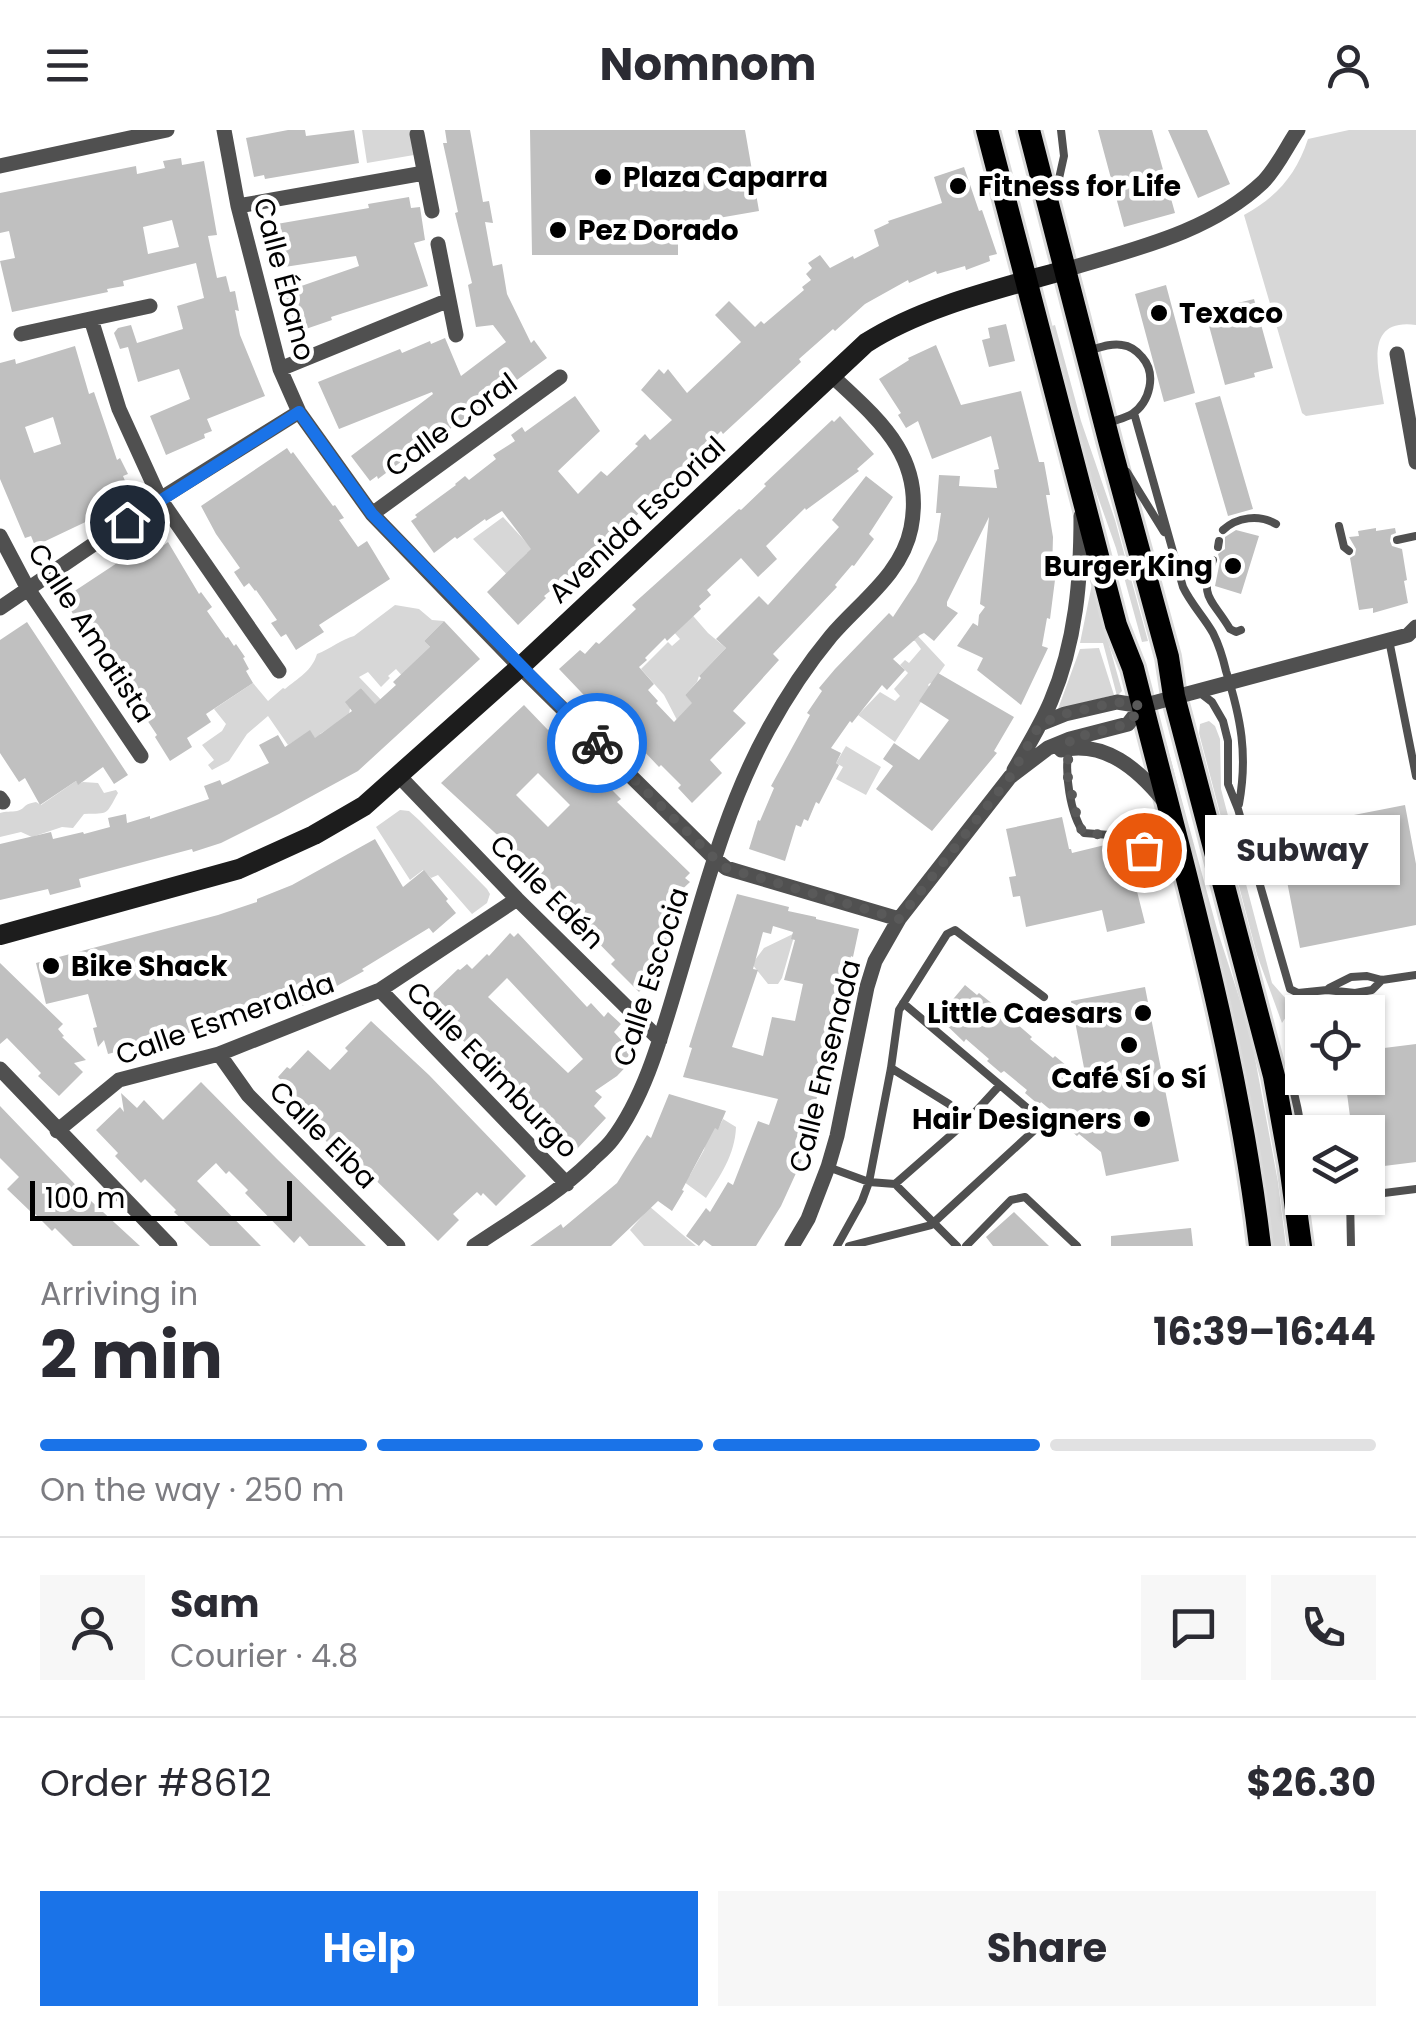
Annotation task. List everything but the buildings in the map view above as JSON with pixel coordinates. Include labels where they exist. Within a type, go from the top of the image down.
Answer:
[{"type":"main road","points":[[986,130],[1116,625],[1142,706],[1236,1090],[1250,1161],[1260,1246]]},
{"type":"main road","points":[[1029,130],[1168,657],[1185,693],[1285,1137]]},
{"type":"main road","points":[[1297,1215],[1301,1246]]},
{"type":"street","points":[[0,166],[167,130]]},
{"type":"street","name":"Calle Ébano","points":[[224,130],[238,206],[280,369],[299,412],[372,514],[520,667],[726,868],[899,919]]},
{"type":"street","name":"Avenida Escorial","points":[[0,935],[239,870],[348,816],[400,777],[866,344],[892,326],[920,315],[1171,239],[1230,208],[1265,180],[1298,130]]},
{"type":"street","points":[[417,134],[432,211]]},
{"type":"street","points":[[238,206],[424,173]]},
{"type":"street","points":[[438,244],[456,335]]},
{"type":"street","points":[[280,369],[448,300]]},
{"type":"street","points":[[21,334],[150,306]]},
{"type":"street","points":[[91,319],[119,409],[160,499],[278,670]]},
{"type":"street","points":[[1397,354],[1416,462]]},
{"type":"street","name":"Calle Escocia","points":[[474,1246],[567,1184],[612,1140],[640,1092],[660,1040],[715,859],[766,734],[831,636],[901,557],[911,529],[914,502],[910,474],[882,423],[831,376]]},
{"type":"street","name":"Calle Coral","points":[[372,514],[560,377]]},
{"type":"street","points":[[0,608],[160,499],[299,412]]},
{"type":"street","points":[[1010,777],[1040,724],[1070,645],[1079,578],[1081,487]]},
{"type":"street","name":"Calle Amatista","points":[[0,536],[28,589],[141,756]]},
{"type":"street","points":[[1040,724],[1117,702],[1142,706],[1389,640],[1408,634],[1416,626]]},
{"type":"street","points":[[1010,777],[1049,753],[1128,724],[1142,706]]},
{"type":"street","points":[[1070,744],[1099,750],[1125,762],[1148,780],[1169,816]]},
{"type":"street","name":"Calle Edén","points":[[400,777],[660,1040]]},
{"type":"street","name":"Calle Ensenada","points":[[792,1246],[828,1168],[875,961],[899,919],[1010,777]]},
{"type":"street","name":"Calle Esmeralda","points":[[57,1132],[119,1080],[219,1054],[380,990],[517,899]]},
{"type":"street","name":"Calle Edimburgo","points":[[380,990],[567,1184]]},
{"type":"street","name":"Calle Elba","points":[[219,1054],[248,1095],[398,1246]]},
{"type":"street","points":[[0,1069],[170,1246]]},
{"type":"lane","points":[[1051,210],[1064,156],[1061,130]]},
{"type":"lane","points":[[1086,351],[1128,345],[1146,362],[1150,387],[1144,401],[1107,434],[1169,540]]},
{"type":"lane","points":[[1134,413],[1183,586],[1212,632],[1230,682],[1243,736],[1238,809]]},
{"type":"lane","points":[[1223,530],[1238,520],[1266,518],[1276,524]]},
{"type":"lane","points":[[1338,526],[1349,551]]},
{"type":"lane","points":[[1397,540],[1416,536]]},
{"type":"lane","points":[[1213,560],[1206,594],[1230,629],[1241,630]]},
{"type":"lane","points":[[1389,640],[1416,776]]},
{"type":"lane","points":[[1185,693],[1212,702],[1224,721],[1228,784],[1290,989],[1298,993],[1354,993],[1372,990],[1382,980]]},
{"type":"lane","points":[[1070,744],[1066,762],[1069,788],[1084,833],[1135,838],[1144,850],[1152,851],[1168,838],[1169,816]]},
{"type":"lane","points":[[837,1246],[869,1182],[898,1010],[947,934],[956,930],[1044,998]]},
{"type":"lane","points":[[1326,990],[1352,977],[1382,980],[1416,974]]},
{"type":"lane","points":[[1298,993],[1291,1073],[1299,1115]]},
{"type":"lane","points":[[849,1246],[933,1223],[1040,1125],[1039,1118],[903,1003]]},
{"type":"lane","points":[[890,1068],[950,1104],[967,1121]]},
{"type":"lane","points":[[895,1184],[967,1121],[1000,1085]]},
{"type":"lane","points":[[828,1168],[869,1182],[895,1184],[957,1246]]},
{"type":"lane","points":[[1385,1193],[1416,1188]]},
{"type":"lane","points":[[966,1246],[1011,1200],[1020,1196],[1076,1246]]},
{"type":"lane","points":[[1350,1215],[1350,1246]]},
{"type":"shaded area","points":[[362,130],[410,130],[414,155],[367,163]]},
{"type":"shaded area","points":[[1349,130],[1416,130],[1416,325],[1399,325],[1381,338],[1378,363],[1384,404],[1306,416],[1244,215],[1284,184],[1308,139]]},
{"type":"shaded area","points":[[1055,325],[1148,641],[1142,642],[1116,548],[1082,452],[1049,327]]},
{"type":"shaded area","points":[[503,517],[561,580],[527,553],[521,559],[535,604],[473,539]]},
{"type":"shaded area","points":[[1092,584],[1122,691],[1117,696],[1103,643],[1080,643]]},
{"type":"shaded area","points":[[674,594],[726,648],[685,695],[693,703],[677,720],[664,695],[641,669],[668,642],[672,646],[680,639],[672,630]]},
{"type":"shaded area","points":[[395,605],[419,609],[432,620],[444,621],[424,641],[456,674],[406,680],[396,669],[381,687],[368,672],[359,677],[386,705],[379,710],[361,688],[349,715],[320,734],[347,773],[334,769],[310,731],[288,745],[268,716],[247,734],[229,761],[212,770],[208,765],[214,760],[202,745],[226,724],[214,709],[253,683],[268,701],[304,674],[317,654],[354,636]]},
{"type":"shaded area","points":[[901,618],[945,665],[928,685],[930,688],[895,742],[858,715],[880,692],[895,701],[900,696],[894,689],[908,673],[900,665],[905,660],[909,663],[921,649]]},
{"type":"shaded area","points":[[1099,648],[1114,695],[1058,709],[1080,649]]},
{"type":"shaded area","points":[[1209,721],[1220,739],[1221,789],[1272,983],[1285,998],[1282,1023],[1257,955],[1199,733],[1200,724]]},
{"type":"shaded area","points":[[1162,738],[1250,1031],[1286,1246],[1271,1246],[1236,1043]]},
{"type":"shaded area","points":[[846,746],[881,767],[866,795],[836,779],[843,767],[836,763]]},
{"type":"shaded area","points":[[76,781],[98,783],[104,793],[118,793],[106,812],[84,814],[73,828],[62,827],[32,837],[21,832],[0,837],[0,813],[17,811],[36,802],[41,805]]},
{"type":"shaded area","points":[[400,810],[409,811],[419,820],[487,889],[487,903],[472,914],[438,875],[431,878],[423,870],[410,880],[376,827]]},
{"type":"shaded area","points":[[795,933],[782,978],[778,984],[768,984],[752,964],[764,948]]},
{"type":"shaded area","points":[[723,1119],[736,1127],[733,1147],[706,1198],[676,1176],[690,1175],[704,1150],[710,1126],[718,1129]]},
{"type":"shaded area","points":[[622,1183],[696,1246],[644,1246],[630,1230],[644,1214]]},
{"type":"way so far","points":[[597,743],[726,868],[899,919],[1010,777],[1040,724],[1122,701],[1142,706],[1128,724],[1070,739],[1066,762],[1069,788],[1084,833],[1135,838],[1144,850]]},
{"type":"place","name":"Plaza Caparra","points":[[603,177]]},
{"type":"place","name":"Fitness for Life","points":[[958,186]]},
{"type":"place","name":"Pez Dorado","points":[[558,230]]},
{"type":"place","name":"Texaco","points":[[1159,313]]},
{"type":"place","name":"Burger King","points":[[1233,566]]},
{"type":"place","name":"Subway","points":[[1144,850]]},
{"type":"place","name":"Bike Shack","points":[[51,966]]},
{"type":"place","name":"Little Caesars","points":[[1143,1013]]},
{"type":"place","name":"Café Sí o Sí","points":[[1129,1045]]},
{"type":"place","name":"Hair Designers","points":[[1142,1119]]},
{"type":"route","points":[[127,522],[299,412],[372,514],[597,743]]}]
